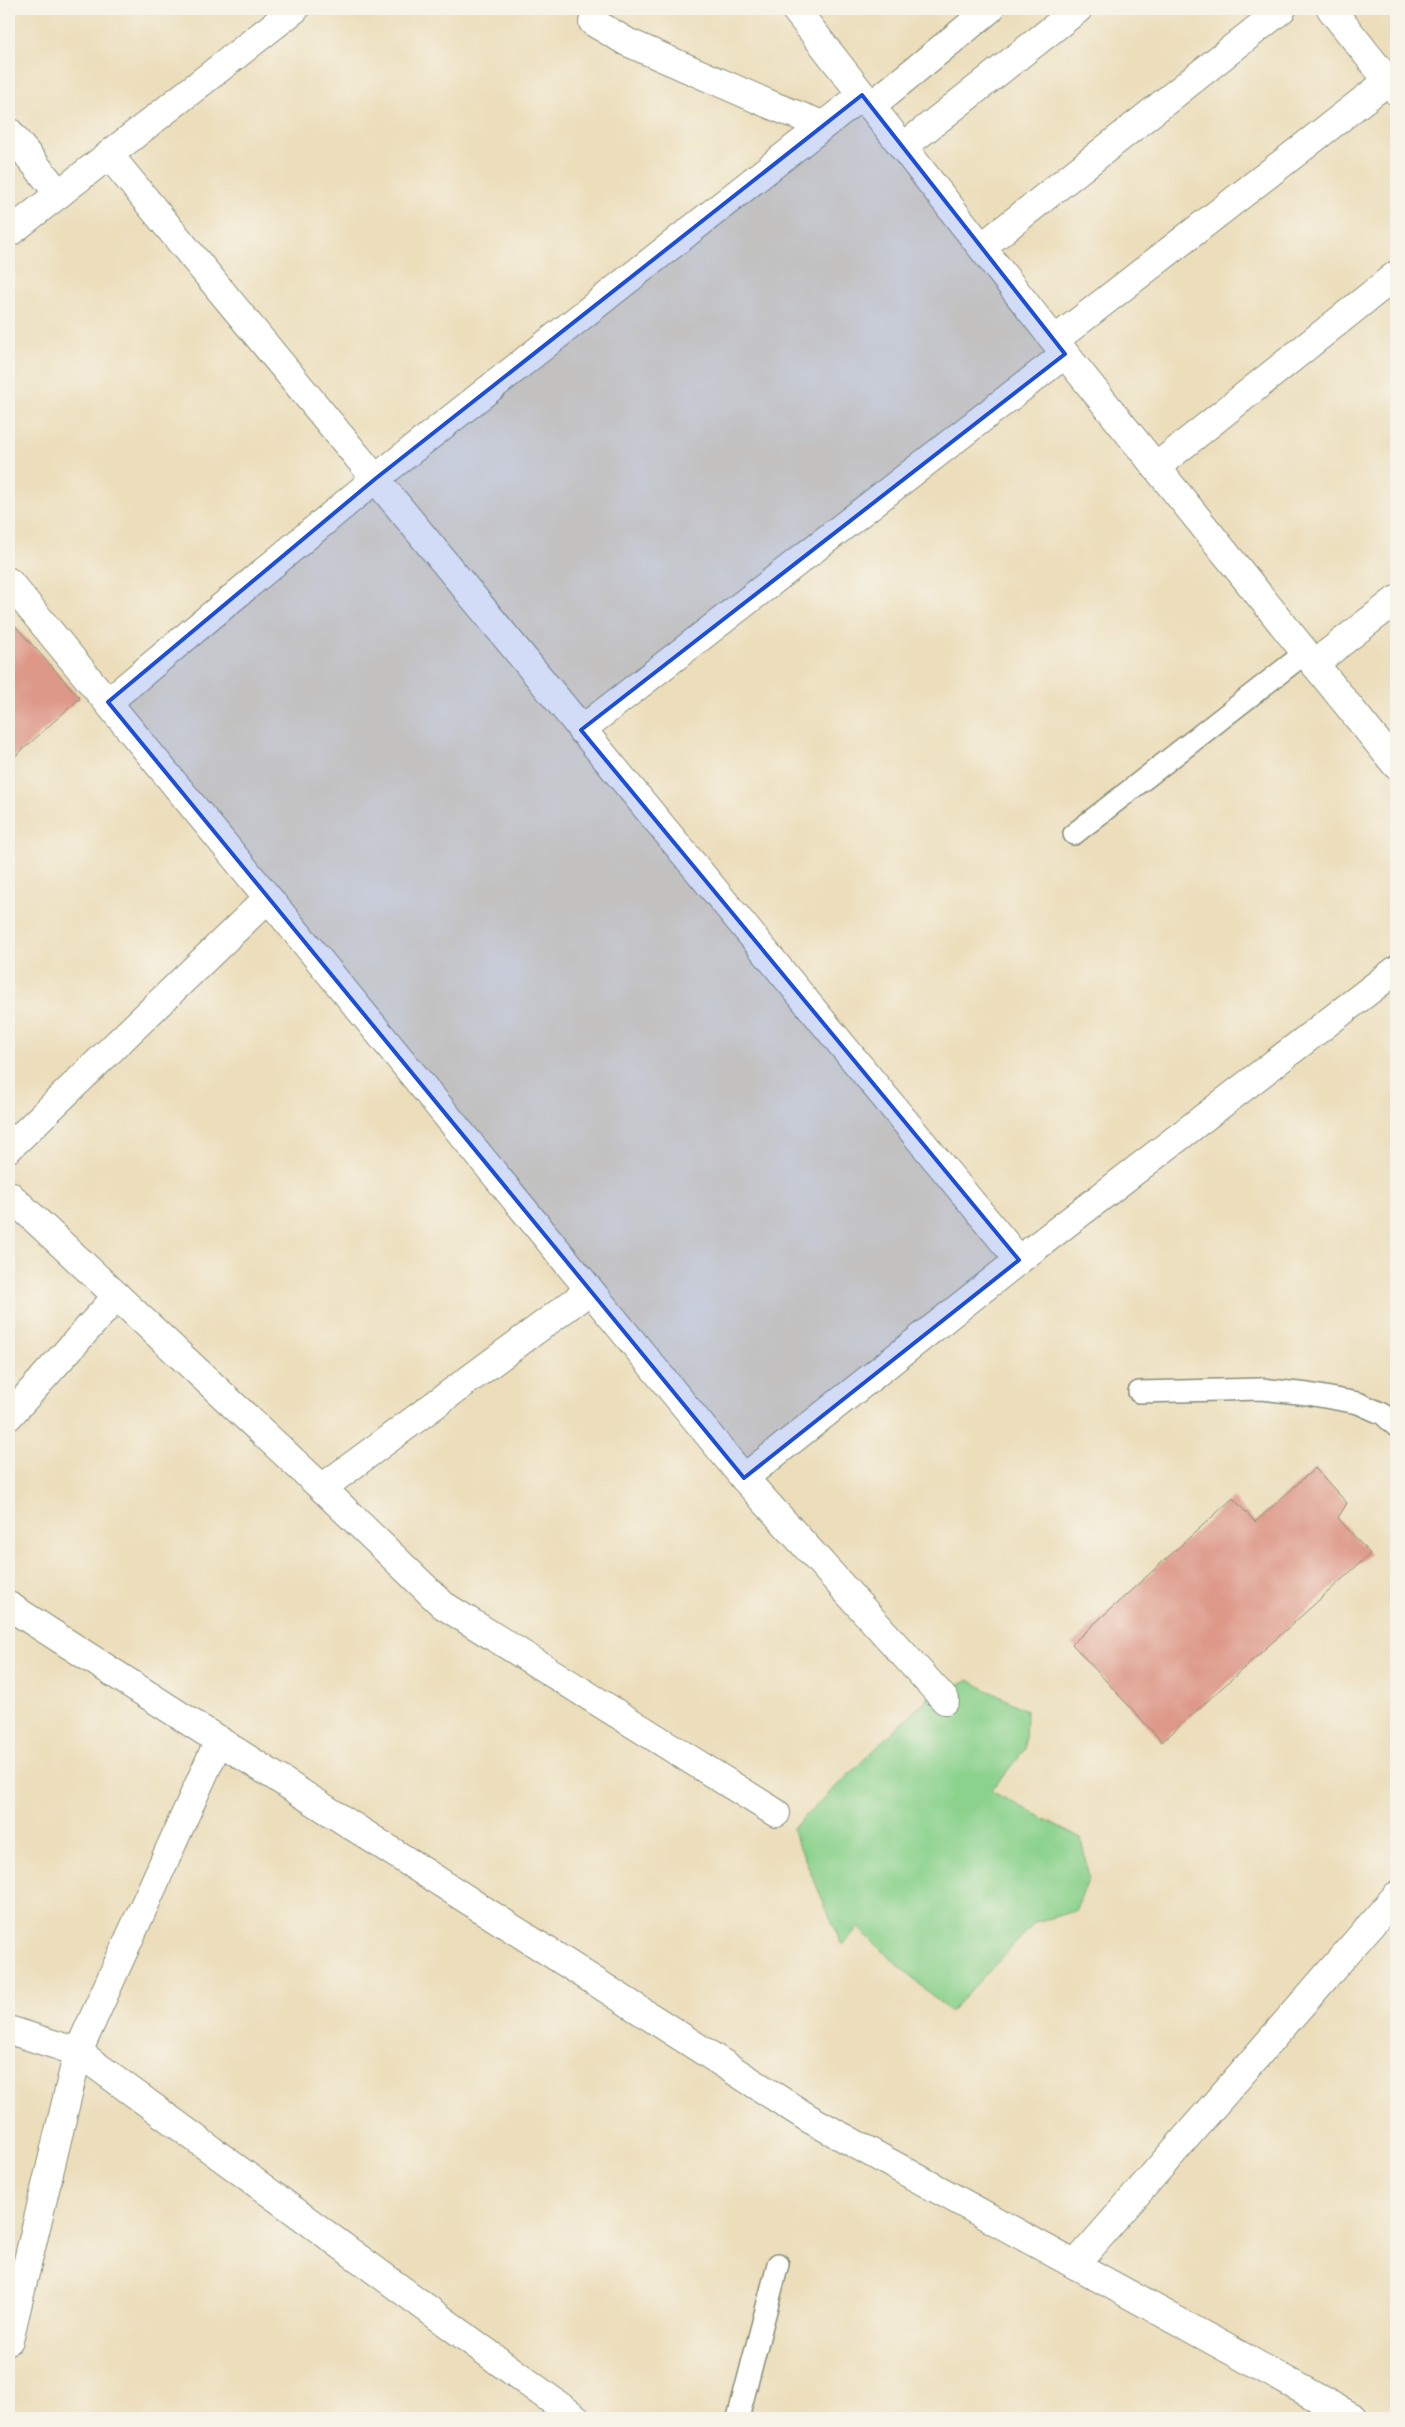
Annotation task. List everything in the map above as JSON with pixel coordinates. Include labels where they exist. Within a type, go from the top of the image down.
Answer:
[{"type":"street","points":[[9,233],[295,9]]},
{"type":"street","points":[[795,9],[1060,347],[1309,658],[1394,756]]},
{"type":"street","points":[[108,702],[375,479],[823,125],[867,101],[990,9]]},
{"type":"street","points":[[903,147],[1078,9]]},
{"type":"street","points":[[982,247],[1282,9]]},
{"type":"street","points":[[581,730],[1060,347],[1392,86],[1331,9]]},
{"type":"street","points":[[594,22],[628,42],[776,107],[823,125]]},
{"type":"street","points":[[9,132],[59,194]]},
{"type":"street","points":[[109,155],[1019,1260]]},
{"type":"street","points":[[1156,467],[1396,275]]},
{"type":"street","points":[[9,582],[744,1478],[944,1700]]},
{"type":"street","points":[[1309,658],[1396,600]]},
{"type":"street","points":[[9,1148],[268,898]]},
{"type":"street","points":[[744,1478],[1019,1260],[1396,970]]},
{"type":"street","points":[[9,1195],[322,1488],[443,1605],[776,1813]]},
{"type":"street","points":[[322,1488],[589,1290]]},
{"type":"street","points":[[9,1416],[117,1296]]},
{"type":"street","points":[[9,1606],[808,2118],[1354,2418]]},
{"type":"street","points":[[9,2340],[78,2052],[219,1740]]},
{"type":"street","points":[[1075,2265],[1396,1896]]},
{"type":"street","points":[[9,2030],[78,2052],[576,2418]]},
{"type":"lane","points":[[1074,834],[1309,658]]},
{"type":"lane","points":[[1139,1392],[1261,1389],[1308,1394],[1358,1402],[1383,1414],[1396,1426]]},
{"type":"lane","points":[[738,2418],[778,2264]]},
{"type":"highlighted area","points":[[862,95],[1065,354],[581,730],[1019,1260],[744,1478],[108,702],[375,479]]},
{"type":"green space","points":[[968,1680],[1026,1710],[1025,1749],[991,1791],[1081,1838],[1089,1878],[1075,1911],[1036,1922],[950,2012],[858,1928],[842,1945],[792,1829],[928,1698]]},
{"type":"building","points":[[9,619],[80,698],[9,762]]},
{"type":"building","points":[[1315,1468],[1347,1503],[1338,1518],[1370,1554],[1162,1742],[1072,1644],[1233,1498],[1255,1522]]}]
